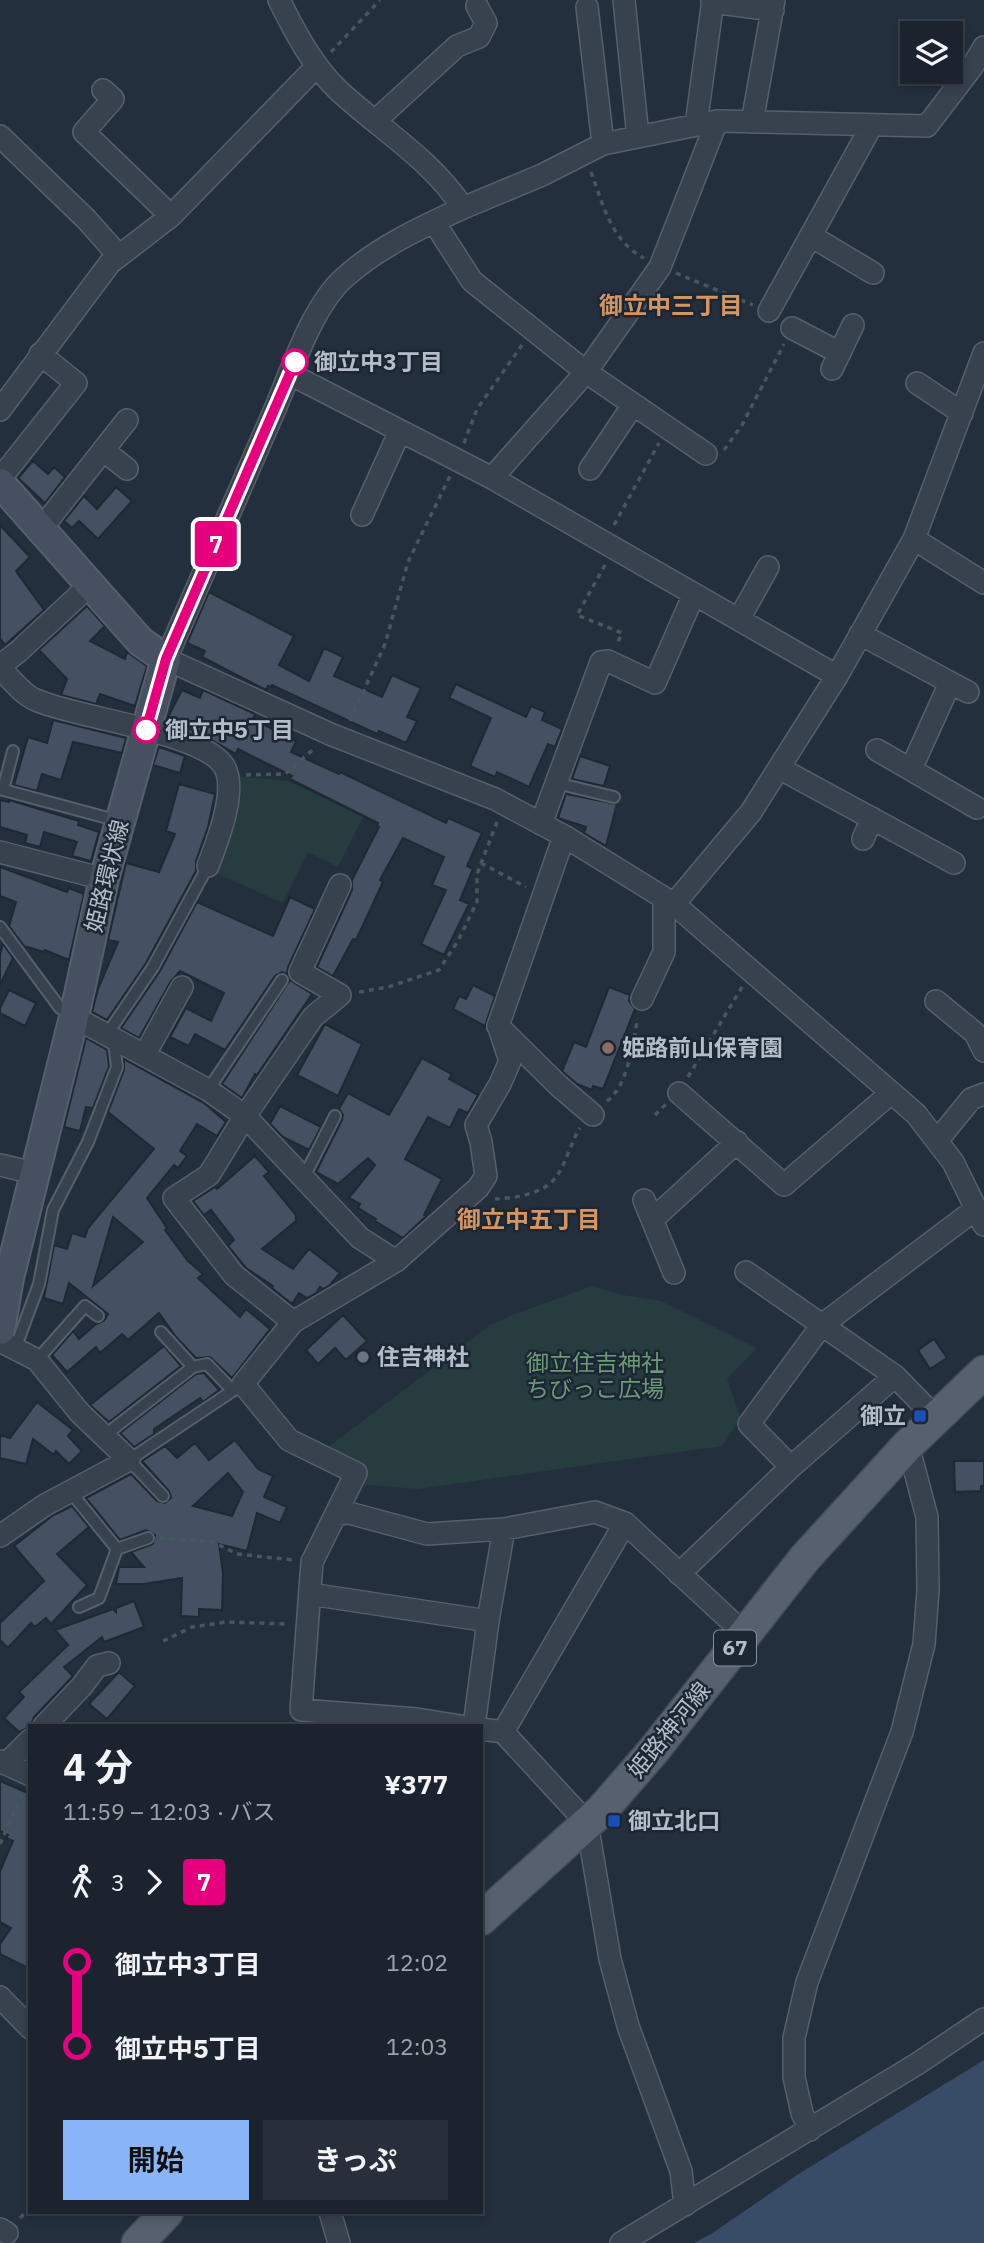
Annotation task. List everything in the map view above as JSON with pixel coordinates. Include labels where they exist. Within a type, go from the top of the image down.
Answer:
[{"type":"main road","points":[[0,481],[141,642],[166,659]]},
{"type":"main road","name":"姫路環状線","points":[[5,1340],[4,1276],[74,1017],[104,879],[166,659]]},
{"type":"main road","name":"姫路神河線","points":[[483,1917],[587,1823],[654,1750],[805,1558],[908,1446],[984,1372]]},
{"type":"main road","points":[[138,2243],[165,2214]]},
{"type":"street","points":[[279,0],[317,66],[337,89],[431,168],[449,186],[463,208]]},
{"type":"street","points":[[624,0],[638,137]]},
{"type":"street","points":[[696,125],[713,1],[774,5],[752,122]]},
{"type":"street","points":[[375,121],[457,46],[479,37],[486,23],[477,6]]},
{"type":"street","points":[[587,7],[594,149]]},
{"type":"street","points":[[791,1467],[749,1423],[822,1325],[982,1219],[953,1162],[937,1141],[916,1114],[669,901],[564,836],[505,804],[336,736],[166,659],[318,314],[329,294],[344,278],[382,251],[463,208],[594,149],[638,137],[717,121],[927,127],[978,69],[984,47]]},
{"type":"street","points":[[0,410],[110,263],[171,216],[317,66]]},
{"type":"street","points":[[103,90],[113,99],[84,132],[171,216]]},
{"type":"street","points":[[492,478],[586,372],[660,267],[717,121]]},
{"type":"street","points":[[769,311],[872,125]]},
{"type":"street","points":[[0,136],[86,219],[119,256]]},
{"type":"street","points":[[434,222],[472,281],[586,372],[706,454]]},
{"type":"street","points":[[811,236],[873,274]]},
{"type":"street","points":[[792,328],[836,361],[853,326]]},
{"type":"street","points":[[642,999],[664,952],[669,901],[751,813],[837,676],[914,539],[984,352]]},
{"type":"street","points":[[0,481],[76,383],[40,354]]},
{"type":"street","points":[[290,374],[492,478],[837,676]]},
{"type":"street","points":[[917,383],[961,412]]},
{"type":"street","points":[[590,469],[633,405]]},
{"type":"street","points":[[41,529],[127,420]]},
{"type":"street","points":[[350,490],[366,508],[400,431]]},
{"type":"street","points":[[103,450],[127,469]]},
{"type":"street","points":[[914,539],[984,583]]},
{"type":"street","points":[[739,619],[768,567]]},
{"type":"street","points":[[90,585],[0,667],[34,700],[180,739],[215,755],[225,768],[230,788],[208,866]]},
{"type":"street","points":[[541,824],[601,662],[608,662],[655,683],[694,594]]},
{"type":"street","points":[[860,634],[959,687],[911,769]]},
{"type":"street","points":[[877,750],[982,804]]},
{"type":"street","points":[[779,768],[954,863]]},
{"type":"street","points":[[863,839],[872,818]]},
{"type":"street","points":[[448,1724],[301,1710],[312,1562],[356,1474],[289,1440],[238,1387],[293,1322],[397,1261],[478,1188],[486,1176],[476,1125],[510,1061],[498,1026],[564,836]]},
{"type":"street","points":[[0,852],[104,879]]},
{"type":"street","points":[[293,1322],[234,1275],[174,1198],[209,1175],[245,1116],[313,1017],[340,995],[300,972],[340,885]]},
{"type":"street","points":[[145,1054],[182,988]]},
{"type":"street","points":[[936,1001],[981,1036]]},
{"type":"street","points":[[74,1017],[208,1090],[245,1116],[360,1238],[397,1261]]},
{"type":"street","points":[[498,1026],[593,1115]]},
{"type":"street","points":[[679,1093],[784,1185],[891,1093]]},
{"type":"street","points":[[937,1141],[971,1099],[984,1094]]},
{"type":"street","points":[[652,1220],[737,1142]]},
{"type":"street","points":[[0,1165],[34,1173]]},
{"type":"street","points":[[644,1200],[674,1273]]},
{"type":"street","points":[[746,1272],[895,1376],[936,1418]]},
{"type":"street","points":[[0,1536],[75,1487],[129,1460],[79,1412],[37,1360],[5,1340]]},
{"type":"street","points":[[679,1574],[791,1467],[895,1376]]},
{"type":"street","points":[[810,2130],[802,2113],[794,2077],[794,2038],[807,1982],[902,1732],[924,1644],[929,1590],[927,1517],[908,1446]]},
{"type":"street","points":[[337,1514],[349,1513],[427,1534],[504,1529],[594,1512],[625,1523],[746,1635]]},
{"type":"street","points":[[503,1732],[625,1523]]},
{"type":"street","points":[[474,1724],[504,1529]]},
{"type":"street","points":[[310,1594],[488,1621]]},
{"type":"street","points":[[46,1724],[97,1666],[109,1663]]},
{"type":"street","points":[[483,1729],[503,1732],[587,1823],[610,1959],[628,2026],[681,2171],[685,2205]]},
{"type":"street","points":[[27,1782],[3,1763],[28,1742]]},
{"type":"street","points":[[3,2010],[28,2027]]},
{"type":"street","points":[[621,2243],[810,2130],[984,2019]]},
{"type":"street","points":[[331,2214],[339,2243]]},
{"type":"lane","points":[[13,751],[1,789],[120,821]]},
{"type":"lane","points":[[556,783],[614,797]]},
{"type":"lane","points":[[5,1340],[39,1284],[53,1210],[88,1142],[117,1068],[112,1027],[153,967],[208,866]]},
{"type":"lane","points":[[0,927],[60,1008],[74,1017]]},
{"type":"lane","points":[[208,1090],[282,980]]},
{"type":"lane","points":[[304,1177],[335,1116]]},
{"type":"lane","points":[[37,1360],[85,1306],[98,1316]]},
{"type":"lane","points":[[161,1332],[193,1367]]},
{"type":"lane","points":[[105,1435],[193,1367],[207,1364],[238,1387],[129,1460],[163,1496]]},
{"type":"lane","points":[[75,1487],[78,1501],[117,1549]]},
{"type":"lane","points":[[117,1549],[148,1538]]},
{"type":"lane","points":[[79,1607],[99,1598],[117,1549]]},
{"type":"path","points":[[317,66],[380,0]]},
{"type":"path","points":[[594,149],[610,223],[630,251],[660,267],[769,311]]},
{"type":"path","points":[[227,775],[285,774],[336,736],[385,644],[408,562],[458,461],[477,409],[518,353],[531,328]]},
{"type":"path","points":[[706,454],[719,458],[742,425],[792,328]]},
{"type":"path","points":[[608,662],[622,633],[577,615],[668,428]]},
{"type":"path","points":[[340,995],[388,987],[439,970],[458,941],[477,902],[477,874],[505,804]]},
{"type":"path","points":[[481,863],[545,897]]},
{"type":"path","points":[[655,1115],[679,1093],[752,971]]},
{"type":"path","points":[[148,1538],[213,1542],[237,1554],[312,1562]]},
{"type":"path","points":[[163,1641],[192,1627],[226,1622],[307,1625]]},
{"type":"path","points":[[0,1844],[27,1782]]},
{"type":"green space","points":[[234,776],[288,781],[363,817],[338,867],[308,852],[283,903],[211,871]]},
{"type":"green space","name":"御立住吉神社 ちびっこ広場","points":[[592,1286],[623,1295],[661,1301],[757,1348],[727,1379],[741,1419],[722,1446],[418,1489],[358,1484],[366,1469],[327,1448],[490,1325]]},
{"type":"water","points":[[984,2060],[984,2243],[694,2243],[800,2173]]},
{"type":"building","points":[[33,461],[48,474],[54,467],[65,477],[45,503],[18,478]]},
{"type":"building","points":[[116,487],[132,501],[98,539],[79,521],[72,528],[64,521],[84,496],[97,509]]},
{"type":"building","points":[[0,525],[30,557],[16,571],[44,610],[5,645],[0,638]]},
{"type":"building","points":[[209,592],[294,636],[279,665],[309,681],[324,648],[343,657],[334,676],[382,697],[392,675],[421,688],[407,717],[417,721],[406,743],[379,731],[377,734],[272,685],[266,690],[202,657],[205,651],[187,643]]},
{"type":"building","points":[[87,606],[105,626],[90,641],[125,659],[127,652],[147,666],[135,706],[100,694],[96,704],[61,695],[67,679],[39,650]]},
{"type":"building","points":[[456,684],[526,717],[531,706],[545,712],[542,720],[562,729],[555,747],[548,744],[529,787],[497,772],[495,777],[470,766],[491,718],[449,698]]},
{"type":"building","points":[[182,690],[200,698],[203,690],[255,714],[253,719],[296,741],[291,752],[339,774],[340,772],[446,823],[448,818],[482,833],[467,866],[473,869],[460,900],[469,904],[444,955],[421,944],[446,890],[432,885],[444,857],[403,838],[380,880],[383,882],[356,940],[353,939],[333,976],[317,967],[352,890],[352,880],[379,827],[378,823],[290,779],[292,776],[238,749],[236,754],[199,733],[166,721]]},
{"type":"building","points":[[53,720],[126,738],[122,753],[73,742],[61,780],[42,774],[37,791],[14,785],[28,737],[47,743]]},
{"type":"building","points":[[159,747],[185,756],[180,773],[153,765]]},
{"type":"building","points":[[580,756],[610,766],[604,786],[572,779]]},
{"type":"building","points":[[179,784],[215,794],[208,827],[196,861],[196,871],[146,963],[107,1020],[92,1012],[98,989],[118,942],[108,940],[126,863],[159,872],[175,834],[166,831]]},
{"type":"building","points":[[566,794],[617,804],[606,846],[584,833],[586,827],[558,818]]},
{"type":"building","points":[[0,800],[9,800],[79,821],[78,825],[99,832],[91,861],[72,856],[77,842],[44,832],[40,847],[25,843],[27,835],[0,827]]},
{"type":"building","points":[[0,867],[67,892],[69,888],[84,894],[69,960],[45,950],[44,952],[24,946],[9,926],[16,902],[0,896]]},
{"type":"building","points":[[290,897],[315,909],[287,974],[282,972],[275,976],[225,1050],[195,1034],[189,1046],[170,1037],[186,1008],[211,1021],[224,993],[180,971],[171,981],[139,1038],[121,1028],[160,971],[197,902],[273,936]]},
{"type":"building","points":[[3,944],[13,958],[0,985],[0,954]]},
{"type":"building","points":[[290,980],[312,994],[257,1075],[255,1074],[242,1098],[222,1084]]},
{"type":"building","points":[[473,985],[495,996],[485,1026],[453,1009],[459,996],[466,999]]},
{"type":"building","points":[[609,987],[630,995],[629,1001],[635,1009],[603,1089],[593,1086],[592,1090],[577,1084],[562,1071],[574,1042],[586,1047]]},
{"type":"building","points":[[9,990],[36,1003],[25,1026],[0,1013]]},
{"type":"building","points":[[325,1024],[362,1044],[338,1096],[297,1075]]},
{"type":"building","points":[[86,1038],[107,1050],[109,1066],[93,1108],[86,1107],[80,1131],[64,1127]]},
{"type":"building","points":[[422,1058],[452,1074],[449,1079],[478,1095],[468,1113],[459,1109],[450,1128],[428,1117],[405,1159],[442,1179],[424,1215],[426,1216],[403,1238],[375,1221],[376,1219],[358,1208],[360,1204],[349,1198],[375,1165],[368,1158],[338,1184],[316,1172],[342,1120],[343,1115],[339,1109],[348,1093],[389,1115]]},
{"type":"building","points":[[124,1059],[204,1103],[226,1122],[217,1136],[197,1124],[180,1151],[187,1156],[178,1168],[174,1165],[147,1198],[167,1228],[165,1230],[188,1261],[203,1274],[198,1278],[240,1317],[246,1309],[270,1329],[232,1378],[210,1357],[196,1358],[176,1337],[159,1313],[128,1340],[122,1334],[100,1353],[96,1347],[67,1372],[52,1355],[73,1331],[79,1339],[96,1324],[104,1321],[108,1314],[69,1283],[63,1304],[44,1298],[54,1245],[67,1249],[72,1233],[85,1237],[88,1228],[154,1149],[108,1112],[124,1070]],"holes":[[[113,1217],[143,1242],[93,1286]]]},
{"type":"building","points":[[280,1106],[321,1127],[309,1150],[283,1137],[270,1124]]},
{"type":"building","points":[[255,1156],[269,1172],[264,1176],[296,1215],[296,1221],[262,1249],[293,1269],[309,1249],[340,1273],[330,1285],[323,1289],[320,1287],[307,1298],[299,1293],[292,1304],[272,1288],[273,1286],[246,1268],[228,1246],[234,1240],[211,1210],[204,1215],[193,1201],[215,1187],[217,1189]]},
{"type":"building","points":[[343,1315],[367,1341],[346,1360],[335,1348],[318,1364],[306,1350]]},
{"type":"building","points":[[934,1339],[947,1358],[930,1369],[918,1350]]},
{"type":"building","points":[[164,1346],[181,1366],[109,1422],[90,1405]]},
{"type":"building","points":[[204,1373],[219,1390],[203,1402],[200,1398],[154,1429],[154,1434],[134,1447],[120,1433],[196,1374]]},
{"type":"building","points":[[37,1402],[73,1430],[68,1436],[82,1451],[69,1464],[56,1451],[54,1455],[33,1439],[26,1464],[0,1458],[0,1435],[10,1438]]},
{"type":"building","points":[[235,1440],[258,1469],[273,1476],[264,1497],[287,1507],[280,1523],[257,1513],[247,1551],[219,1544],[223,1573],[222,1610],[199,1609],[199,1617],[181,1616],[182,1578],[144,1584],[116,1584],[119,1567],[144,1567],[131,1552],[153,1544],[155,1535],[146,1530],[120,1540],[86,1498],[131,1474],[157,1501],[165,1503],[171,1498],[169,1491],[142,1461],[165,1446],[177,1458],[195,1443],[209,1460]],"holes":[[[228,1473],[243,1492],[232,1516],[193,1506]]]},
{"type":"building","points":[[954,1461],[984,1461],[984,1486],[981,1486],[981,1491],[955,1492]]},
{"type":"building","points":[[72,1506],[89,1527],[57,1554],[87,1585],[51,1624],[46,1618],[35,1627],[31,1623],[8,1648],[0,1640],[0,1623],[44,1581],[14,1546],[52,1516]]},
{"type":"building","points":[[134,1601],[144,1627],[104,1642],[102,1637],[64,1667],[73,1676],[34,1717],[28,1728],[19,1732],[4,1718],[24,1697],[19,1692],[68,1645],[55,1630],[113,1609],[116,1612],[116,1608]]},
{"type":"building","points":[[119,1672],[135,1686],[107,1719],[89,1704]]},
{"type":"building","points":[[0,1781],[28,1793],[28,1968],[0,1954],[0,1944],[11,1928],[0,1922],[0,1871],[13,1841],[0,1831]]},
{"type":"bus line","name":"7","points":[[146,730],[166,659],[295,362]]},
{"type":"place","name":"御立中3丁目","points":[[295,362]]},
{"type":"place","name":"御立中5丁目","points":[[146,730]]},
{"type":"place","name":"姫路前山保育園","points":[[608,1048]]},
{"type":"place","name":"住吉神社","points":[[363,1357]]},
{"type":"place","name":"御立","points":[[920,1416]]},
{"type":"place","name":"御立北口","points":[[614,1821]]},
{"type":"district","name":"御立中三丁目","points":[[671,306]]},
{"type":"district","name":"御立中五丁目","points":[[529,1220]]}]
